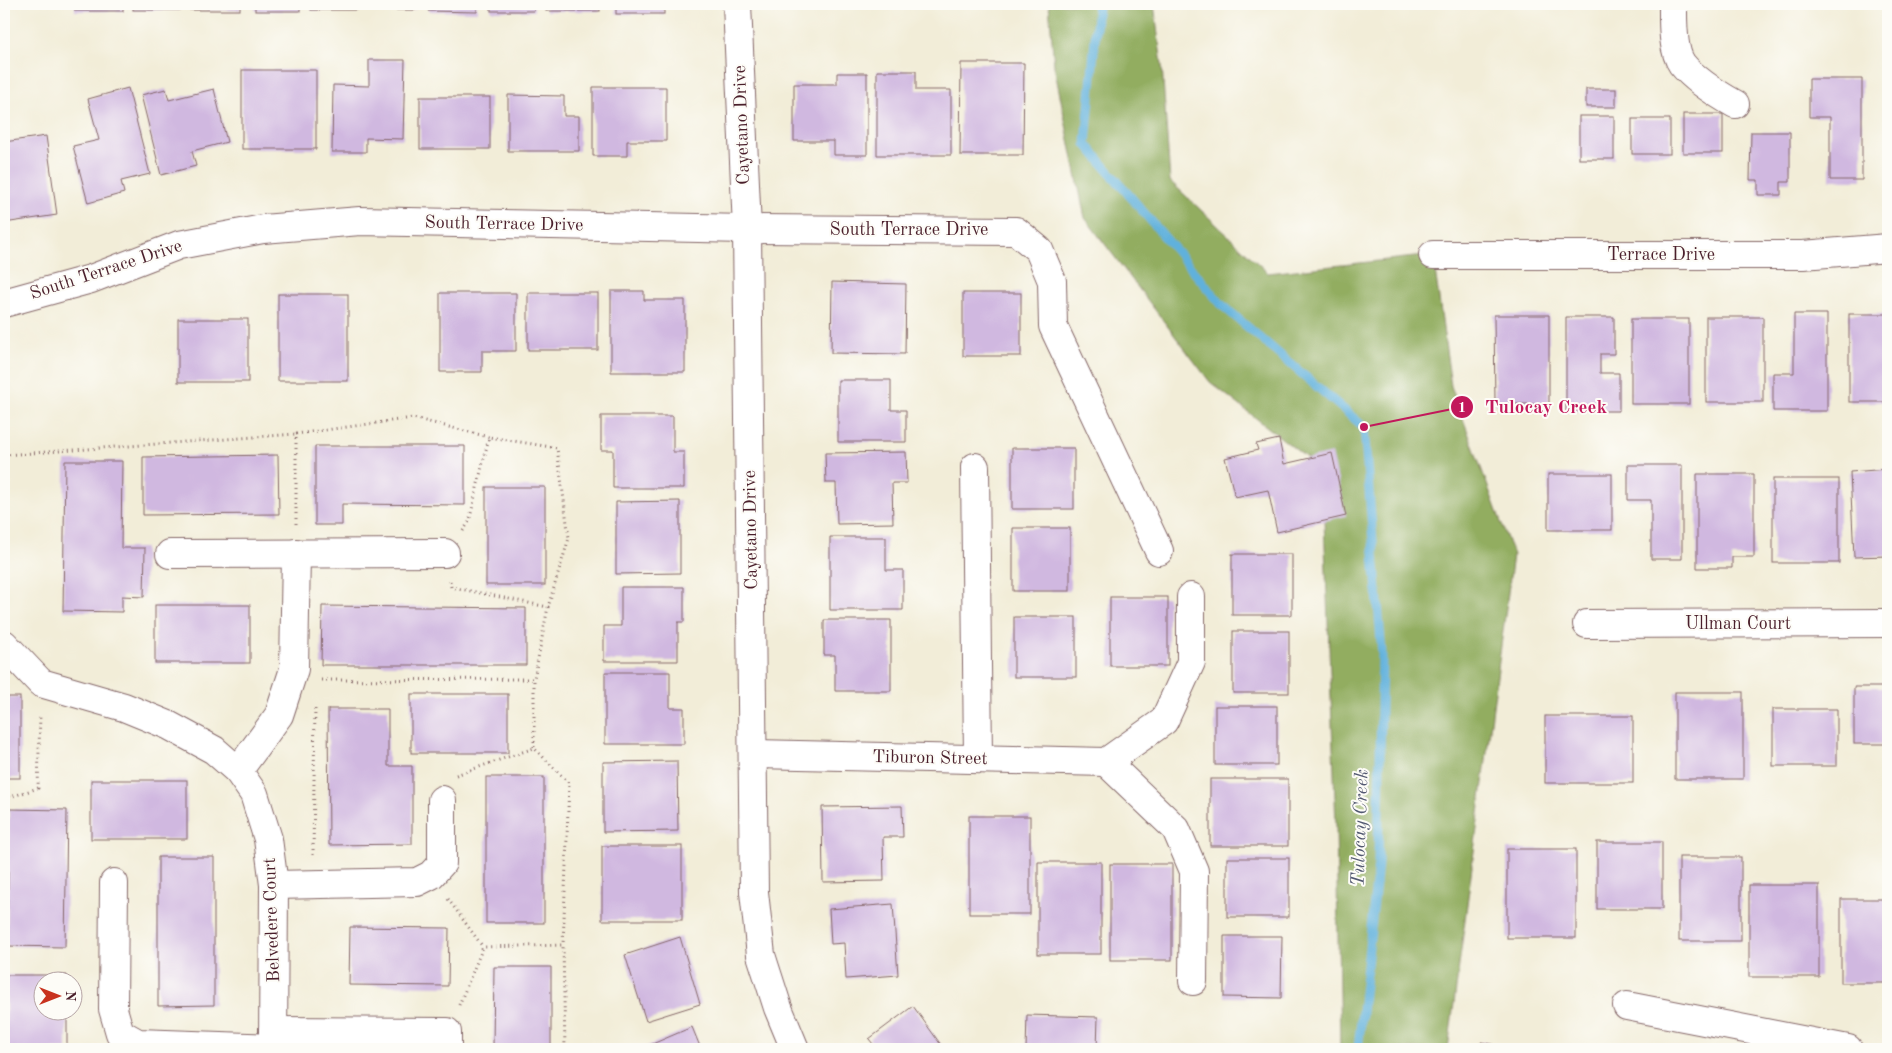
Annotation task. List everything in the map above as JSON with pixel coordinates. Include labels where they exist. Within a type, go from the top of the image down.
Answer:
[{"type":"street","name":"Cayetano Drive","points":[[737,4],[747,230],[754,892],[761,955],[778,1008],[795,1049]]},
{"type":"street","points":[[1673,4],[1672,32],[1682,64],[1716,93],[1736,104]]},
{"type":"street","name":"South Terrace Drive","points":[[4,302],[91,279],[179,244],[263,230],[360,220],[747,230],[1016,231],[1039,250],[1052,281],[1053,326],[1159,551]]},
{"type":"street","name":"Terrace Drive","points":[[1433,255],[1803,255],[1888,248]]},
{"type":"street","points":[[975,467],[978,759]]},
{"type":"street","points":[[238,771],[279,715],[294,669],[296,553]]},
{"type":"street","points":[[170,554],[445,553]]},
{"type":"street","points":[[1191,597],[1191,662],[1164,721],[1106,762],[1176,829],[1194,871],[1193,981]]},
{"type":"street","name":"Ullman Court","points":[[1587,624],[1888,624]]},
{"type":"street","points":[[4,644],[41,683]]},
{"type":"street","name":"Belvedere Court","points":[[41,683],[124,707],[168,725],[214,750],[238,771],[254,794],[268,839],[274,885],[273,1043]]},
{"type":"street","name":"Tiburon Street","points":[[754,754],[1106,762]]},
{"type":"street","points":[[274,885],[417,882],[431,875],[442,863],[442,800]]},
{"type":"street","points":[[114,883],[113,1009],[120,1033],[138,1043],[447,1041]]},
{"type":"street","points":[[1627,1006],[1848,1049]]},
{"type":"path","points":[[4,455],[296,434],[413,418],[489,437],[557,448],[568,538],[548,607],[534,679],[534,748],[568,783],[563,945],[565,1049]]},
{"type":"path","points":[[296,434],[296,553]]},
{"type":"path","points":[[489,437],[469,522],[445,553],[451,587],[548,607]]},
{"type":"path","points":[[315,680],[534,679]]},
{"type":"path","points":[[4,799],[38,788],[41,683]]},
{"type":"path","points":[[312,885],[315,700]]},
{"type":"path","points":[[442,800],[452,776],[534,748]]},
{"type":"path","points":[[431,875],[483,947]]},
{"type":"path","points":[[483,947],[563,945]]},
{"type":"path","points":[[447,1041],[483,947]]},
{"type":"green space","points":[[1049,4],[1154,4],[1162,65],[1170,181],[1268,273],[1433,255],[1451,386],[1513,555],[1448,1049],[1340,1049],[1336,825],[1322,470],[1210,382],[1085,218],[1054,66]]},
{"type":"building","points":[[75,4],[123,4],[123,11],[75,11]]},
{"type":"building","points":[[133,4],[180,4],[180,10],[133,10]]},
{"type":"building","points":[[190,4],[240,4],[240,10],[190,10]]},
{"type":"building","points":[[255,4],[300,4],[300,11],[255,11]]},
{"type":"building","points":[[311,4],[357,4],[357,10],[311,10]]},
{"type":"building","points":[[370,4],[415,4],[415,10],[370,10]]},
{"type":"building","points":[[428,4],[477,4],[477,12],[428,11]]},
{"type":"building","points":[[491,4],[534,4],[534,11],[491,11]]},
{"type":"building","points":[[546,4],[600,4],[600,11],[546,11]]},
{"type":"building","points":[[616,4],[664,4],[664,14],[616,14]]},
{"type":"building","points":[[789,4],[834,4],[834,7],[789,7]]},
{"type":"building","points":[[844,4],[895,4],[895,6],[844,7]]},
{"type":"building","points":[[369,60],[405,60],[403,139],[366,138],[366,152],[332,152],[333,85],[369,86]]},
{"type":"building","points":[[961,63],[1024,63],[1023,155],[960,155]]},
{"type":"building","points":[[242,70],[316,70],[316,149],[242,149]]},
{"type":"building","points":[[877,71],[916,71],[916,90],[951,90],[951,155],[877,155]]},
{"type":"building","points":[[837,73],[867,73],[867,155],[834,155],[834,141],[794,141],[794,84],[837,84]]},
{"type":"building","points":[[1809,79],[1862,79],[1862,180],[1830,180],[1830,117],[1809,117]]},
{"type":"building","points":[[593,87],[666,87],[666,141],[627,141],[627,156],[593,156]]},
{"type":"building","points":[[128,88],[150,174],[121,181],[124,193],[88,203],[73,146],[99,140],[88,99]]},
{"type":"building","points":[[166,89],[169,100],[214,89],[227,142],[192,151],[196,166],[161,175],[141,95]]},
{"type":"building","points":[[1586,89],[1616,89],[1616,107],[1586,107]]},
{"type":"building","points":[[508,95],[564,96],[564,116],[579,116],[579,151],[508,151]]},
{"type":"building","points":[[420,97],[490,97],[490,149],[420,149]]},
{"type":"building","points":[[1683,114],[1723,114],[1723,153],[1683,153]]},
{"type":"building","points":[[1579,116],[1614,116],[1614,159],[1579,159]]},
{"type":"building","points":[[1632,119],[1670,119],[1670,154],[1632,154]]},
{"type":"building","points":[[1751,132],[1790,132],[1790,182],[1781,182],[1781,195],[1758,195],[1758,180],[1750,180]]},
{"type":"building","points":[[46,136],[57,215],[4,223],[4,142]]},
{"type":"building","points":[[832,282],[906,284],[905,354],[831,353]]},
{"type":"building","points":[[611,291],[644,291],[644,300],[685,300],[685,372],[611,372]]},
{"type":"building","points":[[440,293],[516,293],[516,351],[482,351],[482,372],[440,372]]},
{"type":"building","points":[[528,293],[598,293],[598,350],[528,350]]},
{"type":"building","points":[[963,293],[1021,293],[1021,356],[963,356]]},
{"type":"building","points":[[278,294],[348,294],[348,381],[278,381]]},
{"type":"building","points":[[1794,314],[1827,314],[1827,411],[1773,411],[1773,373],[1794,373]]},
{"type":"building","points":[[1849,314],[1888,314],[1888,402],[1849,402]]},
{"type":"building","points":[[1494,315],[1549,315],[1549,404],[1495,404]]},
{"type":"building","points":[[1566,317],[1614,317],[1614,354],[1600,354],[1600,373],[1619,373],[1619,411],[1566,411]]},
{"type":"building","points":[[1706,317],[1763,317],[1763,402],[1706,402]]},
{"type":"building","points":[[178,319],[248,319],[248,382],[178,382]]},
{"type":"building","points":[[1631,319],[1689,319],[1689,404],[1631,404]]},
{"type":"building","points":[[838,380],[891,380],[891,410],[906,410],[906,442],[838,442]]},
{"type":"building","points":[[601,416],[673,416],[673,452],[684,452],[684,488],[613,488],[613,450],[601,450]]},
{"type":"building","points":[[1279,439],[1284,464],[1332,453],[1346,516],[1277,532],[1268,490],[1235,497],[1225,458],[1258,450],[1256,444]]},
{"type":"building","points":[[315,446],[465,446],[465,505],[342,504],[342,525],[315,525]]},
{"type":"building","points":[[1012,448],[1074,448],[1074,509],[1012,509]]},
{"type":"building","points":[[906,452],[907,483],[892,483],[893,523],[837,524],[836,483],[826,483],[825,453]]},
{"type":"building","points":[[278,455],[279,514],[143,515],[143,457]]},
{"type":"building","points":[[65,461],[122,461],[121,548],[145,548],[144,597],[122,596],[122,612],[63,611]]},
{"type":"building","points":[[1628,465],[1682,465],[1682,559],[1651,559],[1651,500],[1628,500]]},
{"type":"building","points":[[1888,469],[1888,556],[1854,557],[1850,472]]},
{"type":"building","points":[[1548,474],[1612,474],[1612,530],[1548,530]]},
{"type":"building","points":[[1697,474],[1754,474],[1754,557],[1732,557],[1732,568],[1697,568]]},
{"type":"building","points":[[1773,479],[1839,479],[1839,563],[1773,563]]},
{"type":"building","points":[[486,487],[545,487],[545,585],[486,585]]},
{"type":"building","points":[[680,501],[680,573],[616,574],[616,502]]},
{"type":"building","points":[[1013,528],[1070,528],[1070,591],[1013,591]]},
{"type":"building","points":[[830,537],[886,537],[886,570],[903,570],[903,610],[830,610]]},
{"type":"building","points":[[1232,554],[1292,554],[1292,615],[1232,615]]},
{"type":"building","points":[[621,587],[684,587],[684,622],[678,622],[678,661],[604,661],[604,626],[621,626]]},
{"type":"building","points":[[1110,597],[1168,597],[1168,666],[1110,666]]},
{"type":"building","points":[[155,605],[250,605],[250,663],[155,663]]},
{"type":"building","points":[[322,606],[526,608],[526,665],[321,665]]},
{"type":"building","points":[[1014,617],[1076,617],[1076,677],[1014,677]]},
{"type":"building","points":[[824,620],[891,620],[891,691],[835,691],[835,655],[824,655]]},
{"type":"building","points":[[1233,631],[1289,631],[1289,693],[1233,693]]},
{"type":"building","points":[[605,672],[670,672],[670,708],[684,708],[684,744],[605,744]]},
{"type":"building","points":[[1854,687],[1888,687],[1888,744],[1854,744]]},
{"type":"building","points":[[1675,692],[1743,692],[1743,779],[1675,779]]},
{"type":"building","points":[[411,694],[508,694],[508,753],[411,753]]},
{"type":"building","points":[[4,697],[20,697],[20,778],[4,778]]},
{"type":"building","points":[[1215,706],[1277,706],[1277,765],[1215,765]]},
{"type":"building","points":[[328,709],[388,709],[388,766],[412,766],[412,844],[329,845]]},
{"type":"building","points":[[1773,709],[1837,709],[1837,766],[1773,766]]},
{"type":"building","points":[[1545,716],[1633,716],[1633,783],[1545,783]]},
{"type":"building","points":[[677,761],[678,831],[603,832],[603,762]]},
{"type":"building","points":[[486,777],[544,777],[544,923],[486,923]]},
{"type":"building","points":[[1210,779],[1288,779],[1288,846],[1210,846]]},
{"type":"building","points":[[91,780],[187,780],[187,839],[91,839]]},
{"type":"building","points":[[902,806],[903,837],[883,837],[884,881],[823,882],[822,807]]},
{"type":"building","points":[[9,809],[67,810],[65,947],[7,946]]},
{"type":"building","points":[[969,816],[1030,816],[1030,914],[969,914]]},
{"type":"building","points":[[1597,842],[1662,842],[1662,909],[1597,909]]},
{"type":"building","points":[[602,846],[682,846],[682,920],[602,920]]},
{"type":"building","points":[[1507,849],[1576,849],[1576,938],[1507,938]]},
{"type":"building","points":[[158,857],[214,857],[214,1005],[158,1006]]},
{"type":"building","points":[[1679,857],[1741,857],[1741,941],[1679,941]]},
{"type":"building","points":[[1227,858],[1289,858],[1289,917],[1227,917]]},
{"type":"building","points":[[1038,862],[1101,862],[1101,954],[1038,954]]},
{"type":"building","points":[[1110,864],[1172,864],[1172,960],[1110,960]]},
{"type":"building","points":[[1749,885],[1819,885],[1819,977],[1749,977]]},
{"type":"building","points":[[1841,899],[1888,899],[1888,983],[1841,983]]},
{"type":"building","points":[[893,904],[898,975],[846,979],[844,943],[831,944],[829,909]]},
{"type":"building","points":[[350,927],[449,928],[448,986],[349,985]]},
{"type":"building","points":[[1224,936],[1282,936],[1281,998],[1224,997]]},
{"type":"building","points":[[680,937],[700,1004],[646,1021],[625,955]]},
{"type":"building","points":[[494,967],[551,967],[551,1049],[493,1049]]},
{"type":"building","points":[[6,975],[32,975],[32,1020],[67,1020],[67,1049],[6,1049]]},
{"type":"building","points":[[913,1006],[944,1049],[877,1049],[869,1039]]},
{"type":"building","points":[[1027,1015],[1098,1017],[1097,1049],[1026,1049]]},
{"type":"building","points":[[692,1027],[701,1049],[643,1048]]},
{"type":"building","points":[[1481,1042],[1514,1048],[1514,1049],[1480,1049]]},
{"type":"waterway","name":"Tulocay Creek","points":[[1098,4],[1086,144],[1222,305],[1364,427],[1382,654],[1378,864],[1358,1049]]},
{"type":"place","name":"Tulocay Creek","points":[[1364,427]]}]
